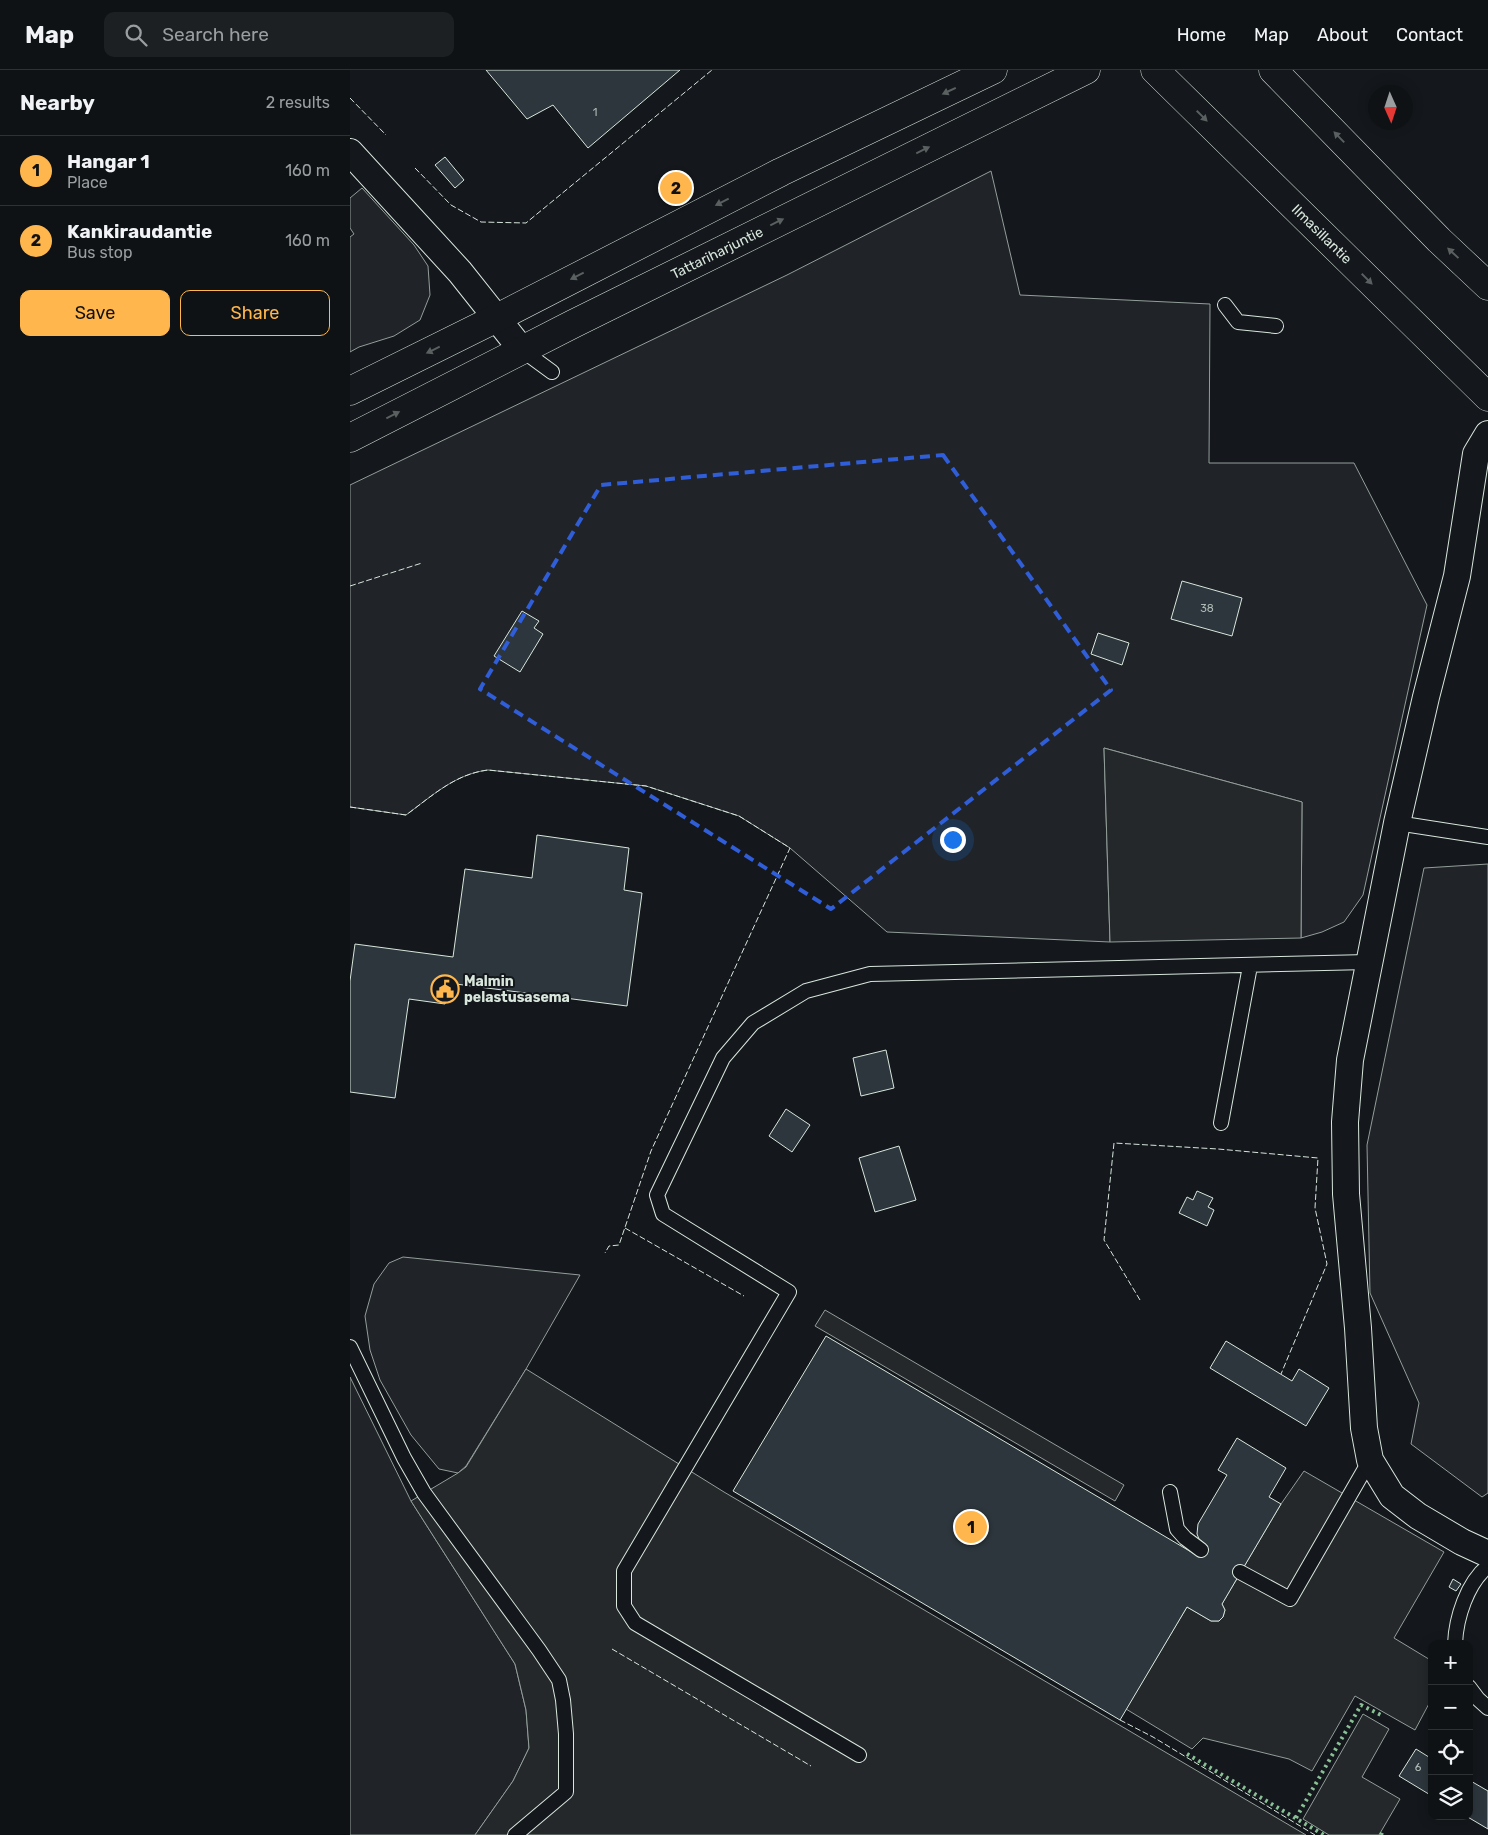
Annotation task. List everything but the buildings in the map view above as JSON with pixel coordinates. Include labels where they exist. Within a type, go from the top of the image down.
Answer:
[{"type":"main road","points":[[350,391],[497,318],[781,172],[993,70]]},
{"type":"main road","name":"Tattariharjuntie","points":[[350,438],[522,350],[1086,70]]},
{"type":"main road","name":"Ilmasillantie","points":[[1155,70],[1488,397]]},
{"type":"main road","points":[[1273,70],[1439,240],[1488,286]]},
{"type":"street","points":[[350,152],[460,272],[522,350]]},
{"type":"street","points":[[1488,434],[1476,454],[1456,576],[1397,823],[1368,962],[1350,1060],[1345,1131],[1346,1194],[1358,1328],[1364,1428],[1370,1460],[1392,1496],[1411,1511],[1462,1542],[1488,1554]]},
{"type":"lane","points":[[1225,305],[1238,322],[1276,326]]},
{"type":"lane","points":[[522,350],[552,372]]},
{"type":"lane","points":[[1397,823],[1488,837]]},
{"type":"lane","points":[[859,1755],[635,1623],[624,1606],[624,1571],[789,1292],[663,1214],[657,1195],[723,1058],[753,1022],[806,991],[870,974],[1368,962]]},
{"type":"lane","points":[[1221,1123],[1250,966]]},
{"type":"lane","points":[[350,1347],[404,1458],[424,1493],[559,1680],[566,1734],[566,1792],[515,1835]]},
{"type":"lane","points":[[1240,1572],[1290,1599],[1370,1460]]},
{"type":"lane","points":[[1170,1492],[1177,1529],[1185,1538],[1202,1550]]},
{"type":"lane","points":[[1456,1640],[1462,1607],[1474,1583],[1488,1566]]},
{"type":"lane","points":[[1473,1692],[1488,1708]]},
{"type":"highlighted area","points":[[943,455],[1111,690],[831,909],[480,689],[601,485]]},
{"type":"shaded area","points":[[991,171],[1020,295],[1210,304],[1209,463],[1354,463],[1427,605],[1363,895],[1344,922],[1322,932],[1301,938],[1302,802],[1104,748],[1110,942],[887,932],[790,848],[739,816],[646,786],[488,770],[476,772],[454,781],[406,815],[350,807],[350,485],[787,275]]},
{"type":"shaded area","points":[[362,188],[414,245],[428,266],[430,295],[420,320],[394,336],[359,347],[350,352],[350,237],[354,234],[350,228],[350,198]]},
{"type":"shaded area","points":[[1104,748],[1302,802],[1301,938],[1110,942]]},
{"type":"shaded area","points":[[1488,864],[1488,1493],[1482,1497],[1411,1444],[1419,1403],[1370,1293],[1367,1145],[1424,868]]},
{"type":"shaded area","points":[[403,1257],[580,1275],[526,1369],[466,1466],[458,1473],[439,1469],[411,1435],[380,1380],[370,1350],[365,1316],[374,1284],[389,1263]]},
{"type":"shaded area","points":[[825,1310],[1124,1485],[1115,1501],[815,1326]]},
{"type":"shaded area","points":[[526,1369],[724,1492],[1306,1835],[475,1835],[513,1781],[529,1748],[526,1710],[515,1664],[411,1501],[466,1467]]},
{"type":"shaded area","points":[[350,1377],[411,1501],[515,1664],[526,1710],[529,1748],[513,1781],[475,1835],[350,1835]]},
{"type":"shaded area","points":[[1304,1471],[1444,1552],[1394,1638],[1428,1659],[1428,1706],[1415,1730],[1355,1696],[1312,1771],[1289,1759],[1203,1738],[1192,1749],[1126,1709],[1187,1607],[1211,1621],[1219,1621],[1223,1617],[1225,1610],[1222,1604],[1281,1504]]},
{"type":"shaded area","points":[[1363,1714],[1389,1729],[1362,1777],[1400,1799],[1379,1835],[1329,1835],[1303,1819]]},
{"type":"hedge","points":[[1296,1818],[1361,1705],[1383,1716]]},
{"type":"hedge","points":[[1187,1754],[1324,1835]]},
{"type":"hedge","points":[[1381,1835],[1383,1830]]},
{"type":"fence","points":[[415,168],[451,205],[481,222],[526,223],[712,70]]},
{"type":"fence","points":[[350,98],[386,135]]},
{"type":"fence","points":[[350,586],[422,563]]},
{"type":"fence","points":[[350,807],[406,815],[454,781],[476,772],[488,770],[646,786],[739,816],[790,848],[651,1151],[619,1245],[609,1246],[605,1253]]},
{"type":"fence","points":[[1140,1300],[1104,1240],[1114,1143],[1218,1149],[1318,1158],[1315,1208],[1327,1264],[1281,1374]]},
{"type":"fence","points":[[625,1228],[744,1296]]},
{"type":"fence","points":[[612,1649],[811,1766]]},
{"type":"fence","points":[[1120,1720],[1153,1737],[1315,1835]]},
{"type":"place","name":"Kankiraudantie","points":[[676,188]]},
{"type":"place","name":"Malmin pelastusasema","points":[[445,989]]},
{"type":"place","name":"Hangar 1","points":[[971,1527]]}]
